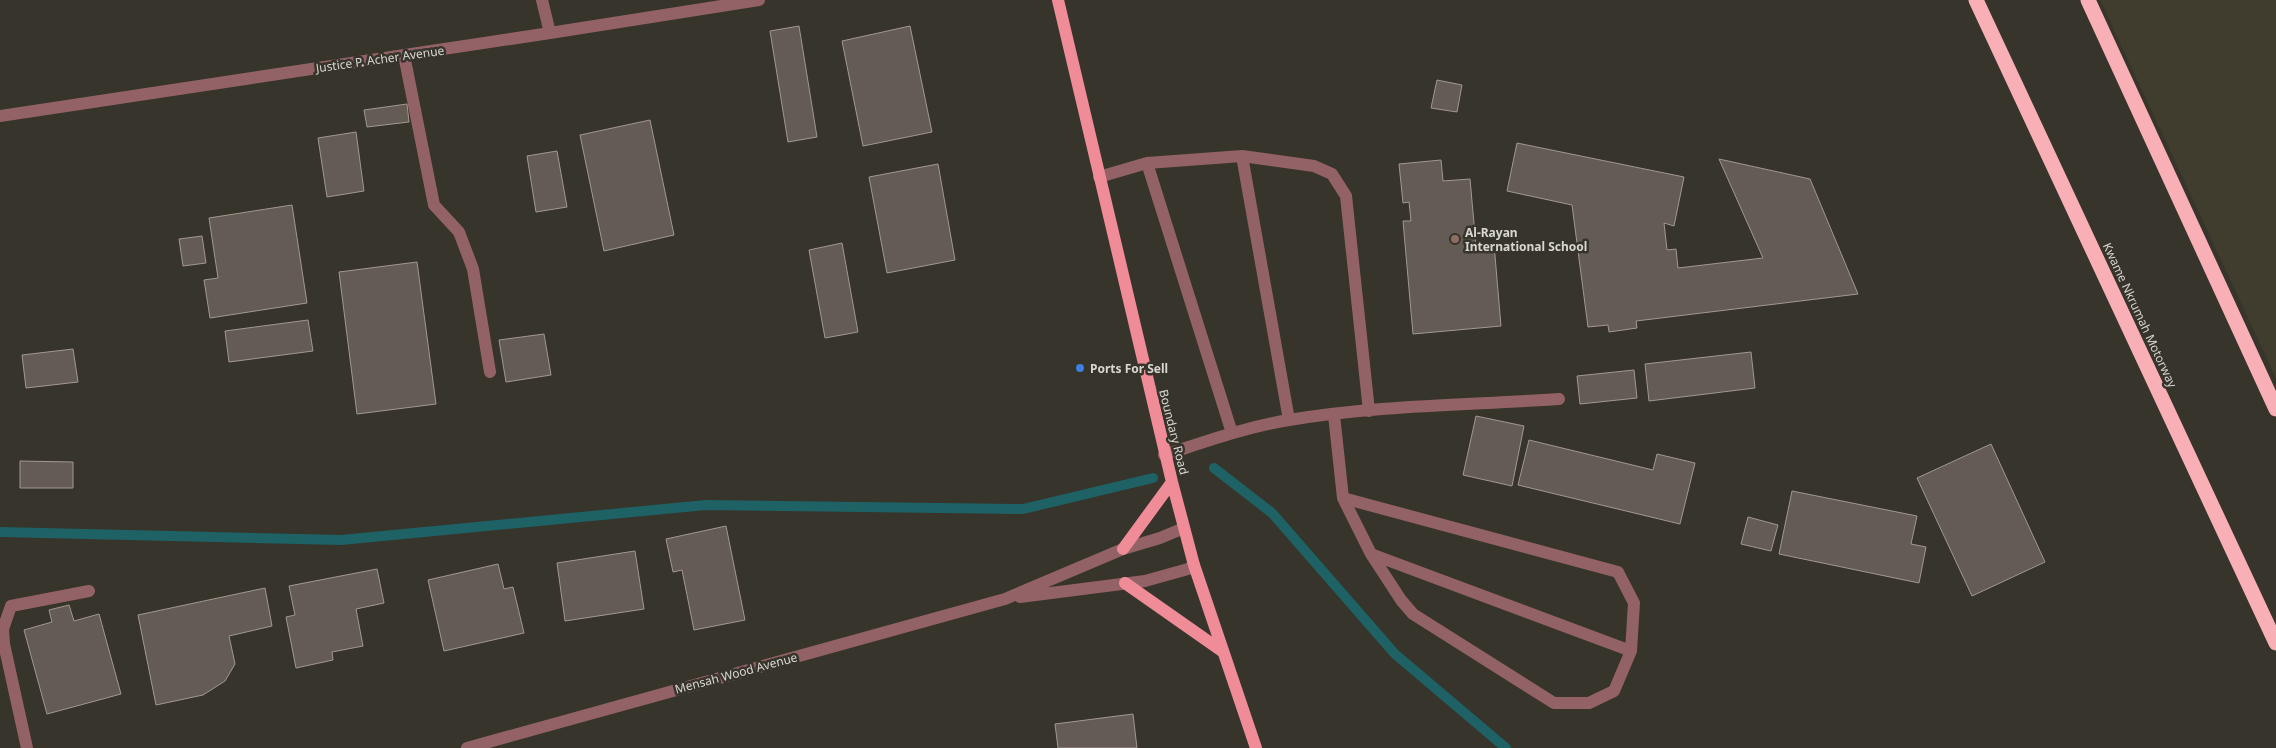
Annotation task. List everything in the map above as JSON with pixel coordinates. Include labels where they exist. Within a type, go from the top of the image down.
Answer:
[{"type":"highway","name":"Kwame Nkrumah Motorway","points":[[1976,0],[2276,643]]},
{"type":"highway","points":[[2088,0],[2276,409]]},
{"type":"main road","name":"Boundary Road","points":[[1058,0],[1164,455],[1194,565],[1256,748]]},
{"type":"main road","points":[[1123,549],[1172,482]]},
{"type":"main road","points":[[1125,583],[1222,651]]},
{"type":"street","points":[[542,0],[550,34]]},
{"type":"street","name":"Justice P. Acher Avenue","points":[[0,116],[550,34],[759,0]]},
{"type":"street","points":[[404,55],[434,205],[459,232],[473,269],[490,372]]},
{"type":"street","points":[[1099,177],[1147,163],[1242,156],[1314,166],[1332,174],[1346,196],[1369,411]]},
{"type":"street","points":[[1242,156],[1289,420]]},
{"type":"street","points":[[1147,163],[1232,433]]},
{"type":"street","points":[[1164,455],[1232,433],[1289,420],[1391,408],[1559,399]]},
{"type":"street","points":[[1334,415],[1344,498],[1371,554],[1401,600],[1413,614],[1554,703],[1589,703],[1614,691],[1631,651],[1634,603],[1618,572],[1344,498]]},
{"type":"street","name":"Mensah Wood Avenue","points":[[466,748],[1005,599],[1123,549],[1160,538],[1184,528]]},
{"type":"street","points":[[1371,554],[1631,651]]},
{"type":"street","name":"Mensah Wood Avenue","points":[[1005,599],[1144,581],[1188,569],[1194,565]]},
{"type":"street","points":[[27,748],[4,644],[3,629],[11,606],[90,591]]},
{"type":"shaded area","points":[[2100,0],[2276,0],[2276,378]]},
{"type":"building","points":[[799,26],[817,137],[788,142],[770,31]]},
{"type":"building","points":[[910,26],[932,132],[863,146],[842,41]]},
{"type":"building","points":[[1437,80],[1462,85],[1457,112],[1431,108]]},
{"type":"building","points":[[407,104],[409,122],[367,127],[364,110]]},
{"type":"building","points":[[650,120],[674,235],[604,251],[580,135]]},
{"type":"building","points":[[356,132],[364,191],[327,197],[318,138]]},
{"type":"building","points":[[1517,143],[1684,177],[1674,226],[1664,223],[1667,250],[1676,249],[1678,268],[1763,258],[1719,159],[1810,179],[1858,294],[1636,321],[1637,328],[1609,332],[1608,325],[1588,327],[1572,205],[1507,191]]},
{"type":"building","points":[[557,151],[567,207],[536,212],[527,156]]},
{"type":"building","points":[[1441,160],[1443,181],[1470,179],[1476,246],[1494,244],[1501,326],[1413,334],[1403,221],[1411,221],[1409,202],[1403,203],[1399,164]]},
{"type":"building","points":[[938,164],[955,260],[887,273],[869,177]]},
{"type":"building","points":[[292,205],[307,303],[210,318],[204,280],[218,278],[209,218]]},
{"type":"building","points":[[202,236],[206,263],[183,266],[179,239]]},
{"type":"building","points":[[842,243],[858,332],[825,338],[809,250]]},
{"type":"building","points":[[417,262],[436,404],[357,414],[339,272]]},
{"type":"building","points":[[308,320],[313,351],[229,362],[225,331]]},
{"type":"building","points":[[544,334],[551,375],[506,382],[499,340]]},
{"type":"building","points":[[73,349],[78,382],[26,388],[22,355]]},
{"type":"building","points":[[1751,352],[1755,388],[1649,401],[1645,364]]},
{"type":"building","points":[[1634,370],[1637,398],[1580,404],[1577,376]]},
{"type":"building","points":[[1476,416],[1524,426],[1512,486],[1463,475]]},
{"type":"building","points":[[1529,440],[1653,470],[1657,454],[1695,463],[1680,524],[1518,485]]},
{"type":"building","points":[[1991,444],[2045,562],[1972,596],[1917,478]]},
{"type":"building","points":[[20,461],[73,462],[73,488],[20,488]]},
{"type":"building","points":[[1792,491],[1917,516],[1911,544],[1926,547],[1919,583],[1779,554]]},
{"type":"building","points":[[1748,517],[1778,525],[1771,551],[1741,544]]},
{"type":"building","points":[[726,526],[745,620],[694,630],[682,570],[673,572],[666,539]]},
{"type":"building","points":[[635,551],[644,609],[565,621],[557,563]]},
{"type":"building","points":[[498,564],[504,589],[513,587],[524,633],[444,651],[428,580]]},
{"type":"building","points":[[377,569],[384,603],[356,609],[363,646],[332,652],[333,660],[296,668],[286,617],[295,615],[289,586]]},
{"type":"building","points":[[265,588],[272,626],[229,636],[235,664],[225,681],[203,695],[156,705],[138,615]]},
{"type":"building","points":[[69,605],[74,621],[99,614],[121,694],[47,714],[24,630],[52,622],[49,610]]},
{"type":"building","points":[[1133,714],[1137,748],[1058,748],[1055,724]]},
{"type":"waterway","points":[[1214,468],[1272,513],[1395,654],[1506,748]]},
{"type":"waterway","points":[[0,532],[341,540],[706,505],[1023,509],[1153,478]]},
{"type":"place","name":"Al-Rayan International School","points":[[1455,239]]},
{"type":"place","name":"Ports For Sell","points":[[1080,368]]}]
